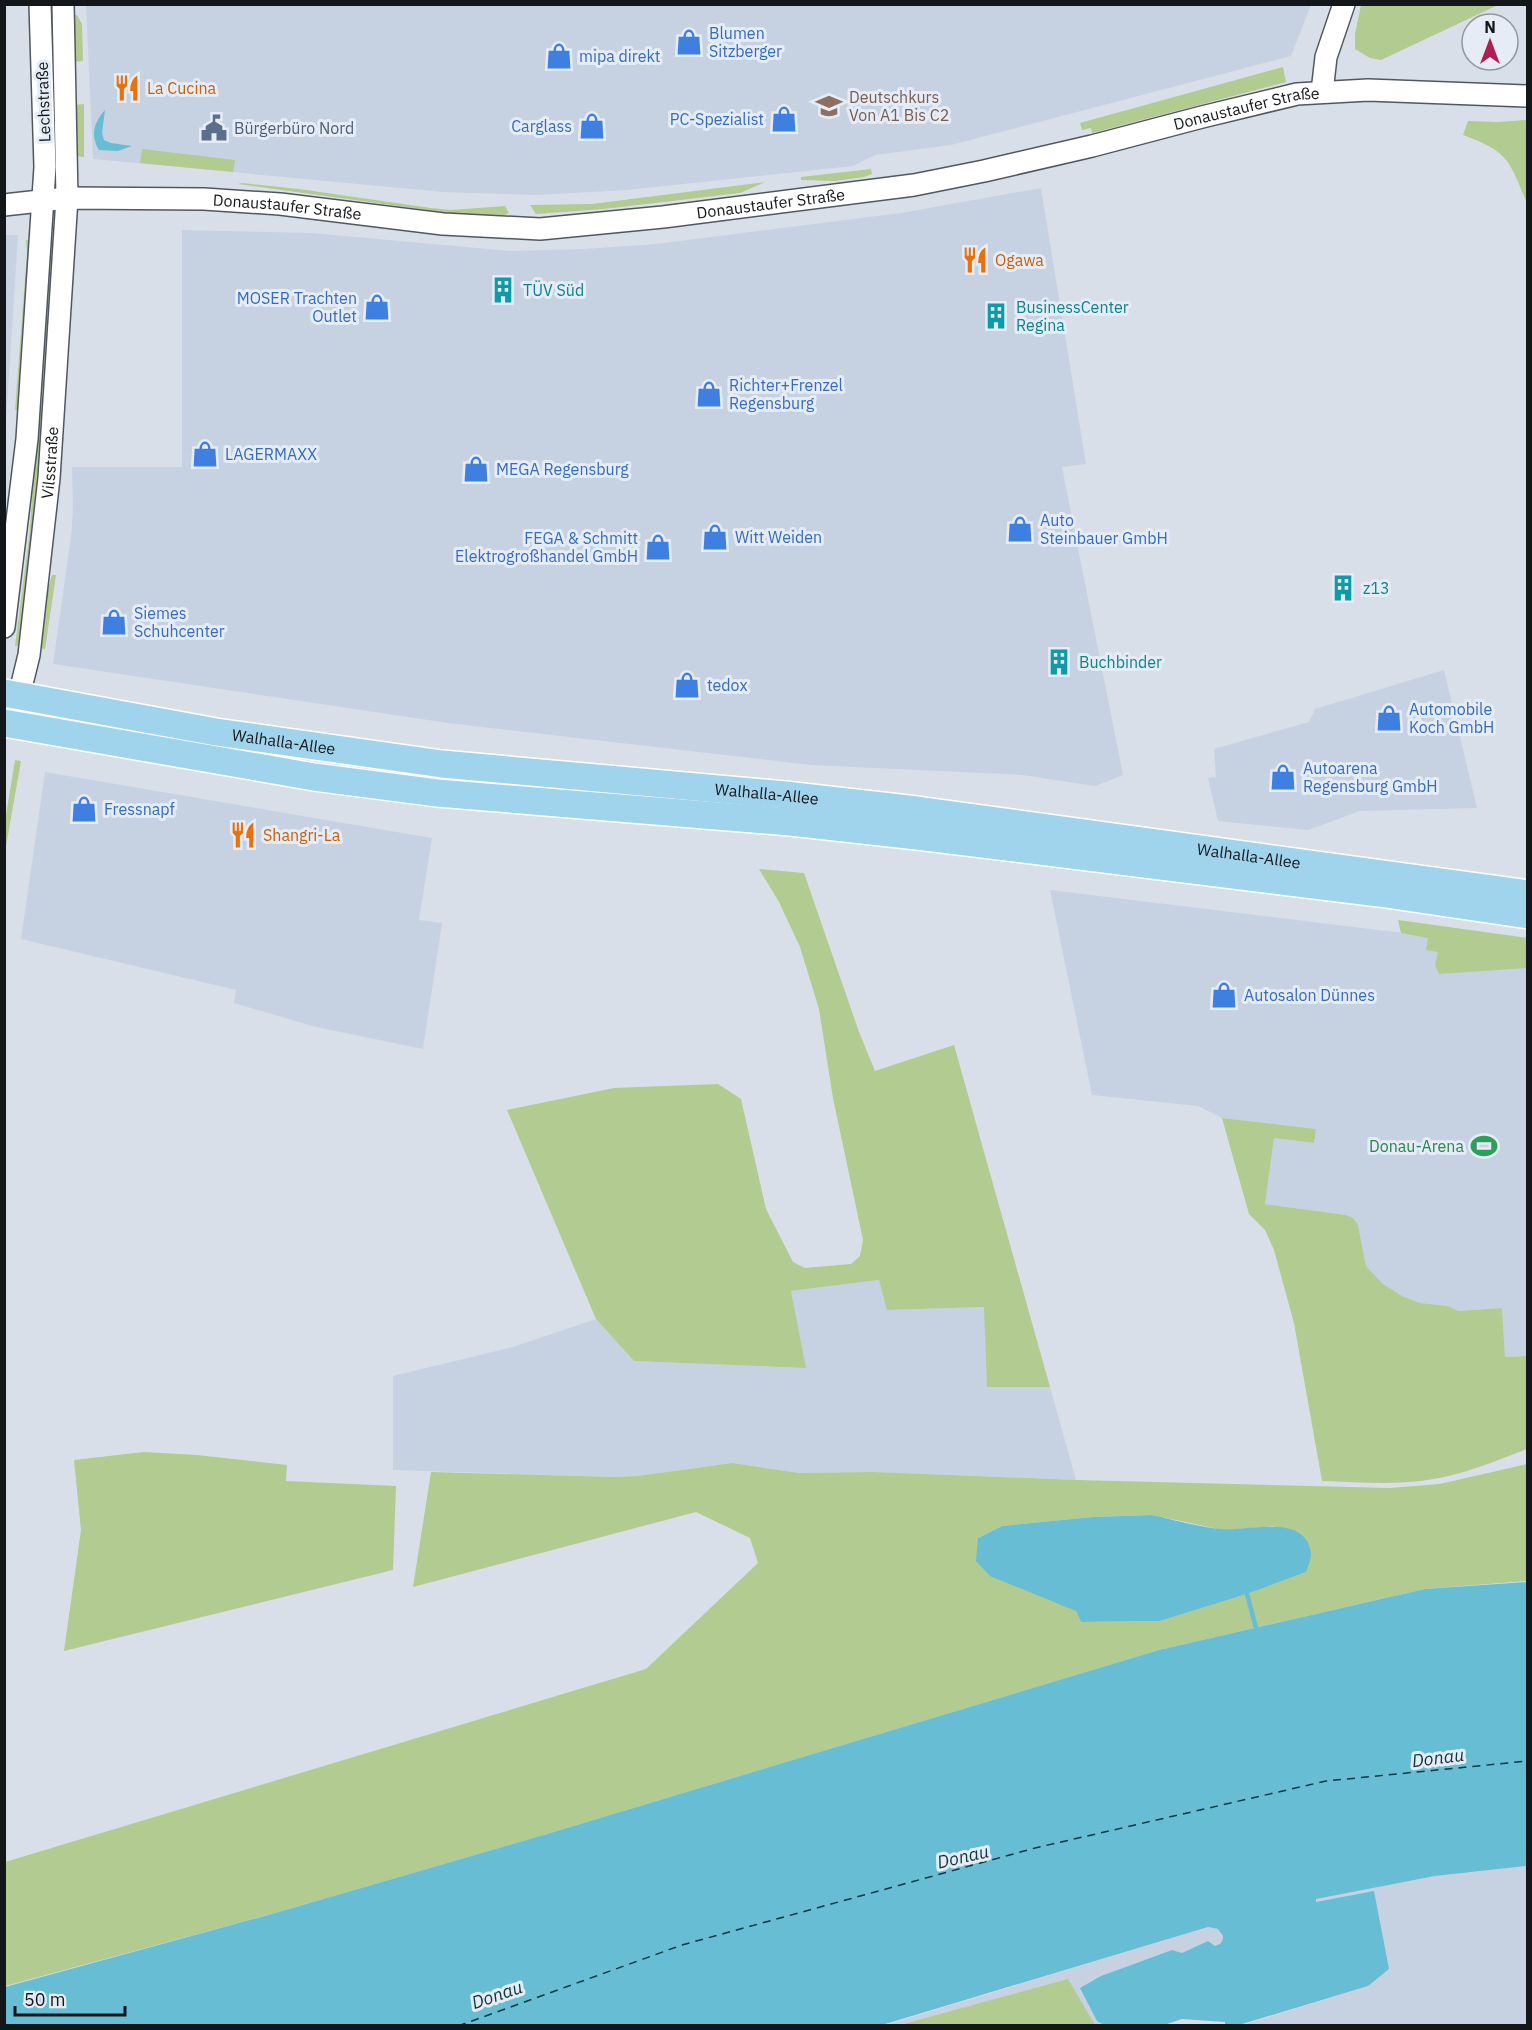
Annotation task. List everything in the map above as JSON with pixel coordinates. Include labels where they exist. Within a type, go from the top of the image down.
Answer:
[{"type":"main road","name":"Walhalla-Allee","points":[[12,694],[216,732],[442,764],[785,795],[917,810],[1527,894]]},
{"type":"main road","name":"Walhalla-Allee","points":[[5,723],[314,777],[436,793],[790,822],[917,836],[1380,893],[1527,915]]},
{"type":"street","name":"Lechstraße","points":[[40,4],[45,167],[42,200]]},
{"type":"street","name":"Lechstraße","points":[[63,4],[67,198]]},
{"type":"street","points":[[1322,92],[1326,57],[1344,4]]},
{"type":"street","name":"Donaustaufer Straße","points":[[4,205],[67,198],[224,200],[313,207],[438,223],[540,230],[914,185],[1085,148],[1277,99],[1322,92],[1389,90],[1527,96]]},
{"type":"street","name":"Vilsstraße","points":[[5,723],[12,694],[29,655],[41,565],[49,478],[67,198]]},
{"type":"street","name":"Vilsstraße","points":[[4,627],[27,439],[42,200]]},
{"type":"shaded area","points":[[86,5],[1311,5],[1291,56],[951,145],[875,155],[853,166],[627,190],[536,195],[443,192],[93,159]]},
{"type":"shaded area","points":[[1041,188],[1086,464],[1062,467],[1123,775],[1095,786],[1022,775],[811,765],[448,723],[53,664],[71,537],[72,467],[182,467],[182,230],[312,233],[511,251],[584,249],[656,244],[901,213]]},
{"type":"shaded area","points":[[4,235],[18,235],[5,438]]},
{"type":"shaded area","points":[[1444,670],[1477,808],[1360,811],[1308,830],[1218,821],[1208,778],[1216,777],[1214,749],[1309,722],[1315,709]]},
{"type":"shaded area","points":[[45,772],[432,838],[419,920],[442,923],[423,1049],[316,1027],[234,1003],[236,990],[21,939]]},
{"type":"shaded area","points":[[1050,890],[1527,948],[1527,1356],[1505,1357],[1502,1308],[1459,1311],[1448,1306],[1420,1303],[1402,1296],[1383,1284],[1366,1266],[1358,1225],[1346,1215],[1265,1204],[1274,1138],[1314,1143],[1316,1129],[1222,1118],[1198,1106],[1092,1095]]},
{"type":"shaded area","points":[[879,1280],[888,1310],[985,1307],[987,1387],[1050,1387],[1076,1480],[874,1472],[799,1473],[732,1463],[638,1476],[614,1477],[393,1470],[393,1376],[513,1347],[596,1319],[634,1361],[805,1368],[791,1291]]},
{"type":"shaded area","points":[[1527,1866],[1527,2025],[1239,2026],[1368,1986],[1315,1899],[1435,1876]]},
{"type":"shaded area","points":[[1208,1927],[1219,1929],[1223,1936],[1220,1945],[1215,1946],[1208,1941],[1182,1953],[1172,1950],[1101,1976],[1081,1988],[1104,2025],[882,2026]]},
{"type":"green space","points":[[1361,4],[1498,5],[1483,12],[1460,12],[1460,23],[1381,60],[1370,58],[1355,49],[1355,34]]},
{"type":"green space","points":[[73,15],[77,15],[82,24],[83,61],[74,62]]},
{"type":"green space","points":[[1283,67],[1286,82],[1092,133],[1091,128],[1082,130],[1080,123]]},
{"type":"green space","points":[[84,104],[84,157],[77,156],[75,105]]},
{"type":"green space","points":[[1528,120],[1527,203],[1506,159],[1490,147],[1463,135],[1468,121]]},
{"type":"green space","points":[[142,149],[235,160],[233,172],[140,163]]},
{"type":"green space","points":[[871,169],[872,174],[864,177],[835,181],[801,180],[801,177]]},
{"type":"green space","points":[[765,182],[740,193],[604,209],[536,214],[530,205],[592,204]]},
{"type":"green space","points":[[238,184],[451,210],[505,206],[509,213],[505,215],[457,214]]},
{"type":"green space","points":[[49,239],[53,239],[42,399],[42,464],[20,646],[15,646],[29,538],[32,500],[31,471]]},
{"type":"green space","points":[[26,240],[32,240],[20,411],[15,410],[27,253]]},
{"type":"green space","points":[[52,575],[56,575],[45,649],[37,648],[42,610]]},
{"type":"green space","points":[[15,760],[21,761],[5,852],[5,821]]},
{"type":"green space","points":[[759,869],[804,873],[859,1032],[875,1071],[954,1045],[1050,1387],[987,1387],[984,1307],[887,1310],[879,1280],[791,1291],[806,1368],[634,1361],[596,1319],[507,1110],[614,1088],[718,1084],[741,1099],[766,1209],[793,1262],[805,1268],[851,1264],[860,1256],[863,1240],[833,1098],[819,1009],[800,947],[779,902]]},
{"type":"green space","points":[[1398,920],[1527,938],[1527,968],[1439,974],[1435,965],[1438,952],[1426,950],[1428,938],[1401,933]]},
{"type":"green space","points":[[1222,1118],[1316,1129],[1314,1143],[1274,1138],[1265,1204],[1346,1215],[1353,1218],[1358,1225],[1366,1266],[1383,1284],[1402,1296],[1420,1303],[1448,1306],[1459,1311],[1502,1308],[1505,1357],[1527,1356],[1527,1449],[1472,1469],[1425,1480],[1380,1483],[1322,1481],[1294,1323],[1274,1250],[1265,1230],[1249,1214]]},
{"type":"green space","points":[[144,1452],[197,1455],[287,1465],[286,1481],[396,1486],[393,1570],[64,1651],[81,1530],[74,1460]]},
{"type":"green space","points":[[732,1463],[799,1473],[874,1472],[1390,1488],[1440,1484],[1527,1464],[1527,1581],[1425,1589],[1159,1650],[537,1837],[272,1914],[5,1986],[5,1862],[646,1669],[758,1563],[750,1538],[696,1512],[413,1587],[431,1472],[638,1476]],"holes":[[[1152,1515],[1223,1530],[1274,1526],[1306,1572],[1247,1594],[1160,1621],[1081,1622],[1076,1611],[978,1538],[1002,1526],[1093,1517]]]},
{"type":"green space","points":[[1068,1979],[1095,2025],[900,2025]]},
{"type":"water","points":[[105,110],[102,133],[104,140],[132,146],[118,151],[99,150],[94,129]]},
{"type":"water","points":[[1152,1515],[1221,1529],[1287,1528],[1299,1533],[1307,1541],[1311,1554],[1310,1560],[1306,1572],[1247,1594],[1160,1621],[1081,1622],[1076,1611],[990,1576],[976,1561],[978,1538],[1002,1526],[1093,1517]]},
{"type":"water","name":"Donau","points":[[1527,1582],[1527,1866],[1435,1876],[1316,1899],[1316,1902],[1374,1891],[1389,1969],[1368,1986],[1239,2025],[1182,2019],[1164,2025],[1104,2025],[1097,2021],[1080,1988],[1101,1976],[1172,1950],[1182,1953],[1208,1941],[1215,1946],[1220,1944],[1223,1936],[1218,1929],[1208,1927],[882,2025],[5,2025],[5,1987],[272,1914],[537,1837],[1159,1650],[1425,1589]]},
{"type":"waterway","points":[[1247,1594],[1256,1628]]},
{"type":"ferry route","points":[[458,2026],[682,1945],[1035,1848],[1326,1781],[1528,1761]]},
{"type":"place","name":"Blumen Sitzberger","points":[[689,42]]},
{"type":"place","name":"mipa direkt","points":[[559,56]]},
{"type":"place","name":"La Cucina","points":[[127,88]]},
{"type":"place","name":"Deutschkurs Von A1 Bis C2","points":[[829,106]]},
{"type":"place","name":"PC-Spezialist","points":[[784,119]]},
{"type":"place","name":"Carglass","points":[[592,126]]},
{"type":"place","name":"Bürgerbüro Nord","points":[[214,128]]},
{"type":"place","name":"Ogawa","points":[[975,260]]},
{"type":"place","name":"TÜV Süd","points":[[503,290]]},
{"type":"place","name":"MOSER Trachten Outlet","points":[[377,307]]},
{"type":"place","name":"BusinessCenter Regina","points":[[996,316]]},
{"type":"place","name":"Richter+Frenzel Regensburg","points":[[709,394]]},
{"type":"place","name":"LAGERMAXX","points":[[205,454]]},
{"type":"place","name":"MEGA Regensburg","points":[[476,469]]},
{"type":"place","name":"Auto Steinbauer GmbH","points":[[1020,529]]},
{"type":"place","name":"Witt Weiden","points":[[715,537]]},
{"type":"place","name":"FEGA & Schmitt Elektrogroßhandel GmbH","points":[[658,547]]},
{"type":"place","name":"z13","points":[[1343,588]]},
{"type":"place","name":"Siemes Schuhcenter","points":[[114,622]]},
{"type":"place","name":"Buchbinder","points":[[1059,662]]},
{"type":"place","name":"tedox","points":[[687,685]]},
{"type":"place","name":"Automobile Koch GmbH","points":[[1389,718]]},
{"type":"place","name":"Autoarena Regensburg GmbH","points":[[1283,777]]},
{"type":"place","name":"Fressnapf","points":[[84,809]]},
{"type":"place","name":"Shangri-La","points":[[243,835]]},
{"type":"place","name":"Autosalon Dünnes","points":[[1224,995]]},
{"type":"place","name":"Donau-Arena","points":[[1484,1146]]}]
